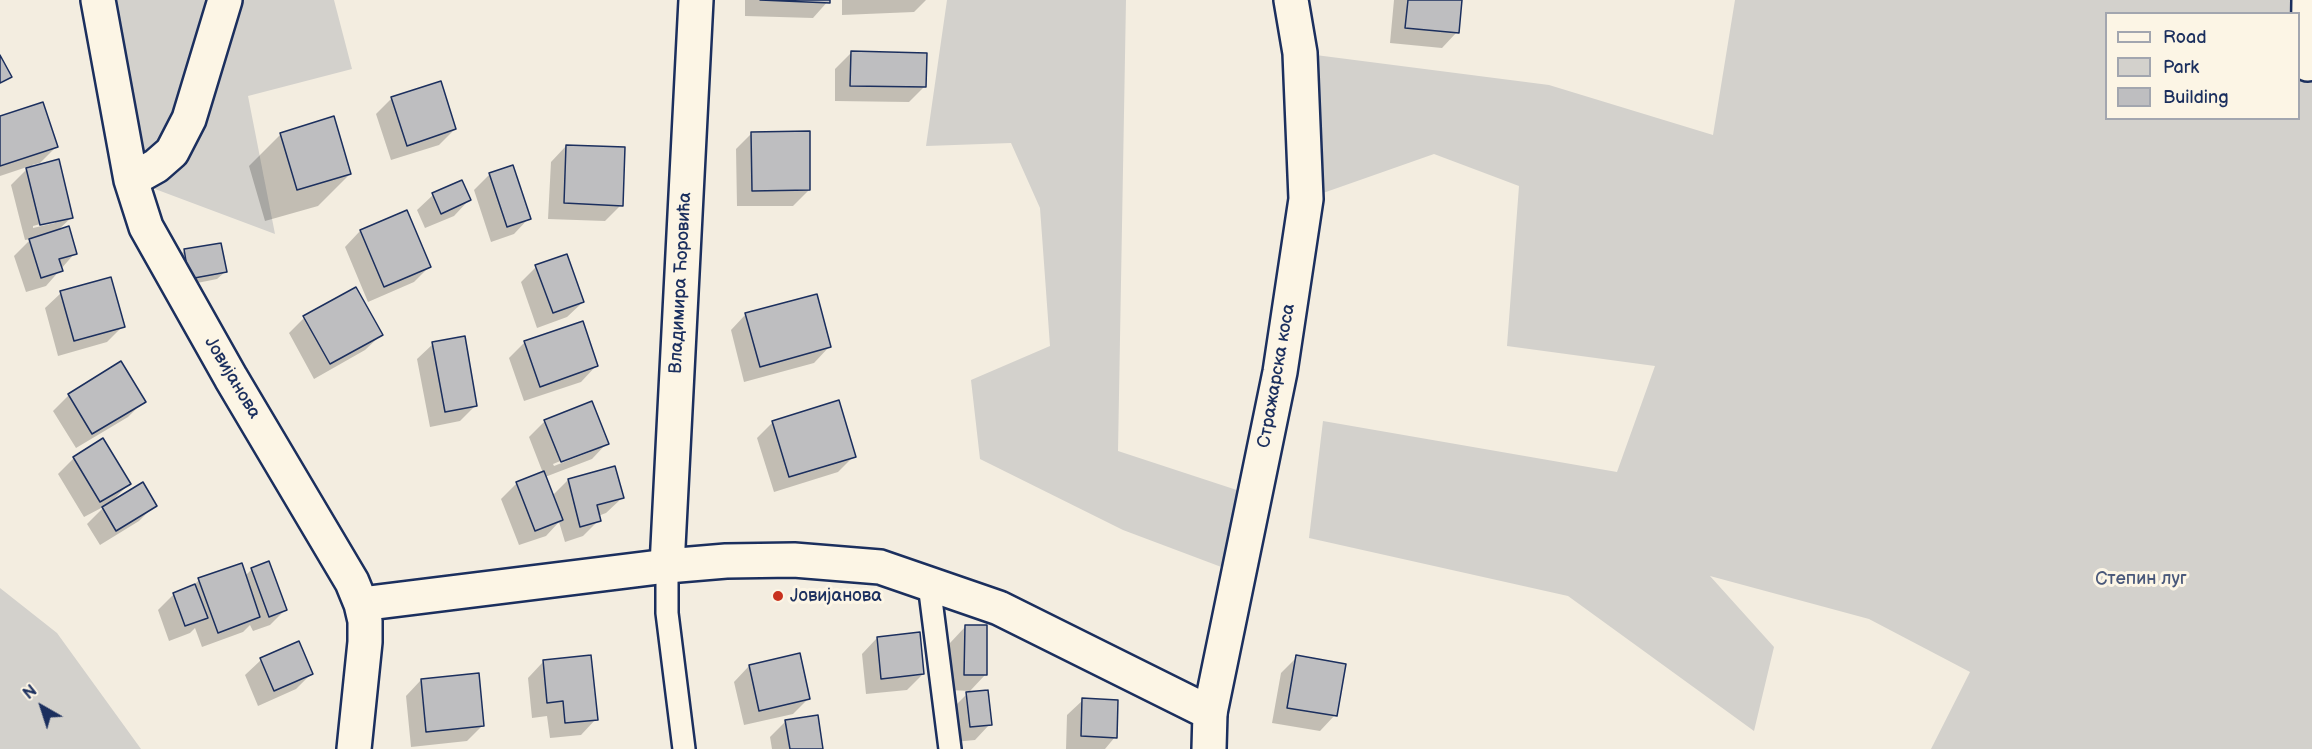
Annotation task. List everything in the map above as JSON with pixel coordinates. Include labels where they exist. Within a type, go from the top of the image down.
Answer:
[{"type":"street","name":"Јовијанова","points":[[98,0],[131,180],[146,227],[166,266],[352,582],[361,604],[365,621],[364,642],[354,749]]},
{"type":"street","points":[[131,180],[156,166],[172,152],[189,118],[225,0]]},
{"type":"street","name":"Владимира Ћоровића","points":[[667,566],[696,0]]},
{"type":"street","name":"Стражарска коса","points":[[1209,749],[1210,713],[1280,372],[1306,199],[1300,53],[1292,0]]},
{"type":"street","points":[[2308,64],[2309,0]]},
{"type":"street","points":[[361,604],[667,566],[726,561],[842,562],[880,567],[999,608],[1210,713]]},
{"type":"lane","points":[[667,566],[667,613],[684,749]]},
{"type":"lane","points":[[929,584],[950,749]]},
{"type":"green space","points":[[98,0],[334,0],[352,69],[248,96],[275,234],[131,180]]},
{"type":"green space","points":[[947,0],[1126,0],[1118,451],[1255,496],[1240,574],[1123,530],[980,459],[971,380],[1050,346],[1040,208],[1011,143],[926,146]]},
{"type":"green space","name":"Степин луг","points":[[1735,0],[2312,0],[2312,749],[1931,749],[1970,672],[1869,619],[1710,576],[1774,647],[1754,731],[1568,596],[1309,538],[1323,421],[1617,472],[1655,366],[1507,346],[1519,186],[1434,154],[1306,199],[1300,53],[1549,85],[1713,135]]},
{"type":"green space","points":[[0,588],[57,633],[141,749],[0,749]]},
{"type":"building","points":[[760,0],[830,0],[830,3]]},
{"type":"building","points":[[1408,0],[1462,0],[1459,33],[1405,28]]},
{"type":"building","points":[[851,51],[927,53],[926,87],[850,86]]},
{"type":"building","points":[[0,55],[12,77],[0,83]]},
{"type":"building","points":[[441,81],[456,129],[407,146],[391,97]]},
{"type":"building","points":[[43,102],[58,147],[0,166],[0,116]]},
{"type":"building","points":[[334,116],[351,174],[297,190],[280,133]]},
{"type":"building","points":[[810,131],[810,190],[752,191],[751,132]]},
{"type":"building","points":[[566,145],[625,147],[623,206],[564,203]]},
{"type":"building","points":[[59,159],[73,218],[40,225],[26,168]]},
{"type":"building","points":[[513,165],[531,219],[507,227],[489,173]]},
{"type":"building","points":[[462,180],[471,200],[441,214],[432,193]]},
{"type":"building","points":[[407,210],[431,267],[384,287],[360,230]]},
{"type":"building","points":[[69,226],[77,254],[59,259],[63,271],[41,278],[29,239]]},
{"type":"building","points":[[221,243],[227,272],[189,279],[184,249]]},
{"type":"building","points":[[567,254],[584,302],[553,313],[535,265]]},
{"type":"building","points":[[111,277],[125,327],[74,341],[60,291]]},
{"type":"building","points":[[356,287],[383,335],[330,364],[303,316]]},
{"type":"building","points":[[817,294],[831,347],[760,367],[745,313]]},
{"type":"building","points":[[583,321],[598,366],[540,387],[524,341]]},
{"type":"building","points":[[465,336],[477,406],[445,412],[432,342]]},
{"type":"building","points":[[121,361],[146,402],[92,434],[68,394]]},
{"type":"building","points":[[839,400],[856,457],[789,477],[772,421]]},
{"type":"building","points":[[592,401],[609,444],[561,462],[544,420]]},
{"type":"building","points":[[103,438],[131,484],[100,502],[73,457]]},
{"type":"building","points":[[615,466],[624,498],[597,505],[601,521],[580,527],[568,479]]},
{"type":"building","points":[[544,471],[563,520],[535,531],[516,482]]},
{"type":"building","points":[[143,482],[157,506],[116,531],[102,507]]},
{"type":"building","points":[[269,561],[287,610],[269,617],[251,568]]},
{"type":"building","points":[[242,563],[260,617],[218,633],[198,578]]},
{"type":"building","points":[[195,584],[208,618],[185,626],[173,593]]},
{"type":"building","points":[[965,625],[987,625],[987,675],[964,675]]},
{"type":"building","points":[[920,632],[924,674],[881,679],[877,637]]},
{"type":"building","points":[[299,641],[313,674],[274,691],[260,658]]},
{"type":"building","points":[[800,653],[810,699],[759,711],[749,665]]},
{"type":"building","points":[[591,655],[598,720],[565,723],[563,701],[547,703],[543,660]]},
{"type":"building","points":[[1296,655],[1346,664],[1337,716],[1287,708]]},
{"type":"building","points":[[479,673],[484,726],[426,732],[421,679]]},
{"type":"building","points":[[988,690],[992,725],[970,727],[966,692]]},
{"type":"building","points":[[1082,698],[1118,700],[1117,738],[1081,736]]},
{"type":"building","points":[[818,715],[823,749],[790,749],[785,720]]},
{"type":"place","name":"Јовијанова","points":[[778,596]]}]
